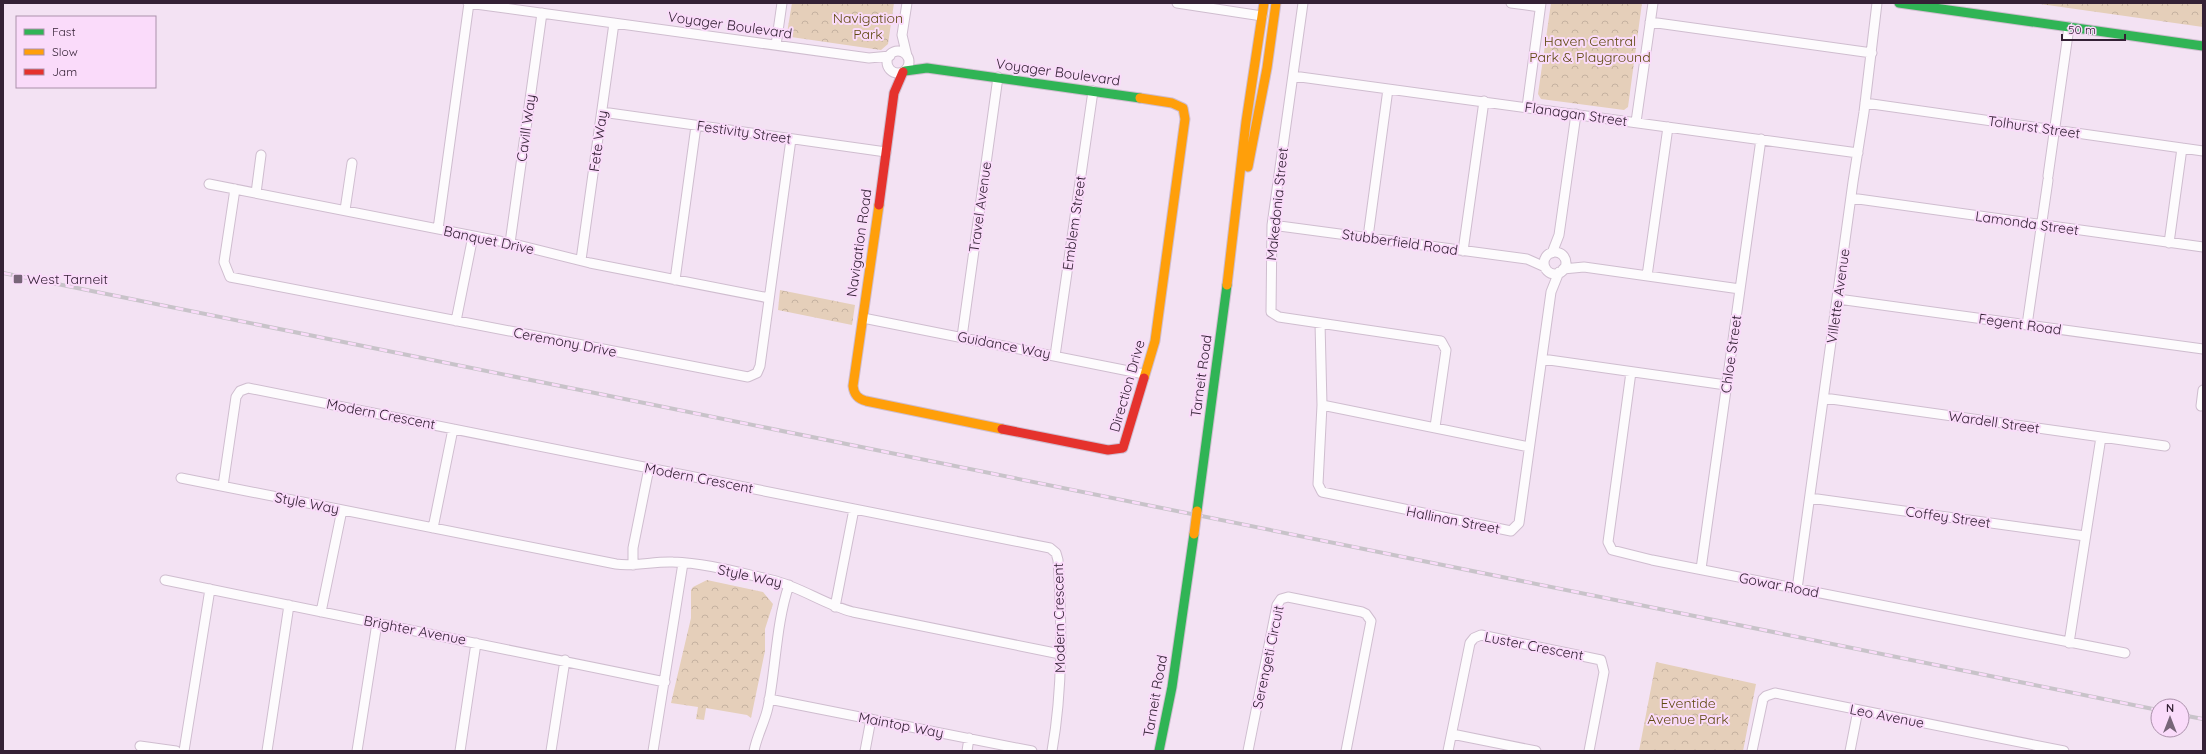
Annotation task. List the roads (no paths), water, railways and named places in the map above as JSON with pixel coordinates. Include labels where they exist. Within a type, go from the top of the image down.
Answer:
[{"type":"street","points":[[438,229],[468,3]]},
{"type":"street","name":"Voyager Boulevard","points":[[468,3],[869,58],[891,55]]},
{"type":"street","points":[[776,45],[782,3]]},
{"type":"street","points":[[902,35],[909,66],[904,72],[895,73],[890,70],[888,64],[891,55],[902,35],[907,3]]},
{"type":"street","points":[[1177,3],[1202,5],[1262,16],[1268,18],[1272,33]]},
{"type":"street","name":"Tarneit Road","points":[[1159,751],[1172,687],[1194,534],[1235,222],[1246,122],[1264,3]]},
{"type":"street","points":[[1262,16],[1269,14],[1272,3]]},
{"type":"street","points":[[1235,222],[1248,168],[1268,68],[1276,3]]},
{"type":"street","name":"Makedonia Street","points":[[1303,3],[1272,225],[1271,312],[1280,317],[1441,341],[1446,350],[1435,427]]},
{"type":"street","points":[[1511,3],[1541,5],[1527,107]]},
{"type":"street","points":[[1636,122],[1653,3]]},
{"type":"street","name":"Villette Avenue","points":[[1797,589],[1872,53],[1877,3]]},
{"type":"street","points":[[1899,3],[2203,46]]},
{"type":"street","name":"Cavill Way","points":[[510,243],[542,14]]},
{"type":"street","points":[[1650,22],[1872,53]]},
{"type":"street","name":"Fete Way","points":[[581,260],[614,23]]},
{"type":"street","points":[[2027,325],[2069,27]]},
{"type":"street","points":[[891,55],[900,52],[908,57]]},
{"type":"street","name":"Voyager Boulevard","points":[[908,57],[927,68]]},
{"type":"street","name":"Voyager Boulevard","points":[[869,58],[890,70]]},
{"type":"street","name":"Voyager Boulevard","points":[[904,72],[927,68],[998,77],[1177,104],[1183,108]]},
{"type":"street","name":"Navigation Road","points":[[857,397],[853,386],[894,93],[890,70]]},
{"type":"street","name":"Navigation Road","points":[[894,93],[904,72]]},
{"type":"street","name":"Flanagan Street","points":[[1293,76],[1858,153]]},
{"type":"street","name":"Travel Avenue","points":[[962,337],[998,77]]},
{"type":"street","points":[[1368,237],[1388,89]]},
{"type":"street","name":"Emblem Street","points":[[1055,356],[1092,91]]},
{"type":"street","points":[[1463,251],[1484,101]]},
{"type":"street","name":"Tolhurst Street","points":[[1865,103],[2203,151]]},
{"type":"street","name":"Direction Drive","points":[[857,397],[870,402],[1116,450],[1123,448],[1155,341],[1186,119],[1183,108]]},
{"type":"street","name":"Festivity Street","points":[[602,112],[886,152]]},
{"type":"street","points":[[1559,235],[1576,114]]},
{"type":"street","points":[[675,280],[696,126]]},
{"type":"street","points":[[1647,276],[1668,126]]},
{"type":"street","name":"Ceremony Drive","points":[[235,189],[224,262],[230,277],[748,377],[757,373],[760,366],[791,139]]},
{"type":"street","name":"Chloe Street","points":[[1701,570],[1761,139]]},
{"type":"street","points":[[2169,243],[2182,148]]},
{"type":"street","points":[[256,192],[261,155]]},
{"type":"street","points":[[345,210],[352,163]]},
{"type":"street","name":"Banquet Drive","points":[[209,184],[510,243],[675,280],[769,298]]},
{"type":"street","name":"Lamonda Street","points":[[1851,198],[2203,248]]},
{"type":"street","name":"Stubberfield Road","points":[[1272,225],[1527,259],[1549,255],[1563,257]]},
{"type":"street","name":"Hallinan Street","points":[[1320,323],[1322,405],[1318,484],[1322,492],[1508,531],[1515,529],[1519,523],[1551,292],[1547,269],[1549,255],[1559,235]]},
{"type":"street","name":"Hallinan Street","points":[[1551,292],[1561,271],[1563,257],[1559,235]]},
{"type":"street","points":[[456,321],[473,236]]},
{"type":"street","points":[[1563,257],[1584,267],[1740,289]]},
{"type":"street","name":"Stubberfield Road","points":[[1527,259],[1547,269]]},
{"type":"street","points":[[1547,269],[1555,274],[1561,271],[1584,267]]},
{"type":"street","name":"Fegent Road","points":[[1838,299],[2203,349]]},
{"type":"street","name":"Guidance Way","points":[[863,318],[1144,374]]},
{"type":"street","points":[[1542,359],[1726,385]]},
{"type":"street","name":"Gowar Road","points":[[1631,372],[1608,545],[1615,551],[1701,570],[2125,653]]},
{"type":"street","name":"Modern Crescent","points":[[223,486],[236,398],[240,391],[245,388],[453,428],[1052,549],[1056,553],[1058,560],[1060,654],[1060,698],[1052,751]]},
{"type":"street","points":[[2200,406],[2203,390]]},
{"type":"street","name":"Wardell Street","points":[[1824,398],[2165,446]]},
{"type":"street","points":[[1322,405],[1529,447]]},
{"type":"street","points":[[434,528],[453,428]]},
{"type":"street","points":[[2069,643],[2101,437]]},
{"type":"street","points":[[633,565],[633,548],[649,468]]},
{"type":"street","name":"Style Way","points":[[181,478],[616,564],[633,565],[683,563],[789,585],[835,607],[853,612],[1060,654]]},
{"type":"street","name":"Coffey Street","points":[[1810,498],[2085,536]]},
{"type":"street","points":[[835,607],[854,509]]},
{"type":"street","points":[[321,612],[342,510]]},
{"type":"street","points":[[653,751],[683,563]]},
{"type":"street","name":"Brighter Avenue","points":[[165,580],[378,623],[443,638],[476,642],[514,652],[565,660],[665,682]]},
{"type":"street","points":[[754,751],[769,699],[783,607],[789,585]]},
{"type":"street","points":[[184,751],[210,589]]},
{"type":"street","name":"Serengeti Circuit","points":[[1248,751],[1277,605],[1281,599],[1288,597],[1362,612],[1366,614],[1371,621],[1346,751]]},
{"type":"street","points":[[267,751],[289,605]]},
{"type":"street","points":[[357,751],[378,623]]},
{"type":"street","name":"Luster Crescent","points":[[1452,734],[1471,641],[1477,636],[1484,635],[1600,660],[1604,665],[1604,672],[1589,751]]},
{"type":"street","points":[[460,751],[476,642]]},
{"type":"street","points":[[551,751],[565,660]]},
{"type":"street","name":"Leo Avenue","points":[[1752,751],[1761,704],[1766,696],[1771,693],[2064,751]]},
{"type":"street","name":"Maintop Way","points":[[769,699],[1032,751]]},
{"type":"street","points":[[1850,751],[1858,710]]},
{"type":"street","points":[[865,751],[870,719]]},
{"type":"street","points":[[1448,751],[1452,734],[1536,751]]},
{"type":"street","points":[[967,751],[969,738]]},
{"type":"street","points":[[140,746],[176,751]]},
{"type":"railway","points":[[3,273],[2150,708]]},
{"type":"railway","points":[[2190,717],[2203,719]]},
{"type":"place","name":"West Tarneit","points":[[18,279]]},
{"type":"park label","name":"Navigation Park","points":[[868,26]]},
{"type":"park label","name":"Haven Central Park & Playground","points":[[1590,50]]},
{"type":"park label","name":"Eventide Avenue Park","points":[[1688,712]]}]
